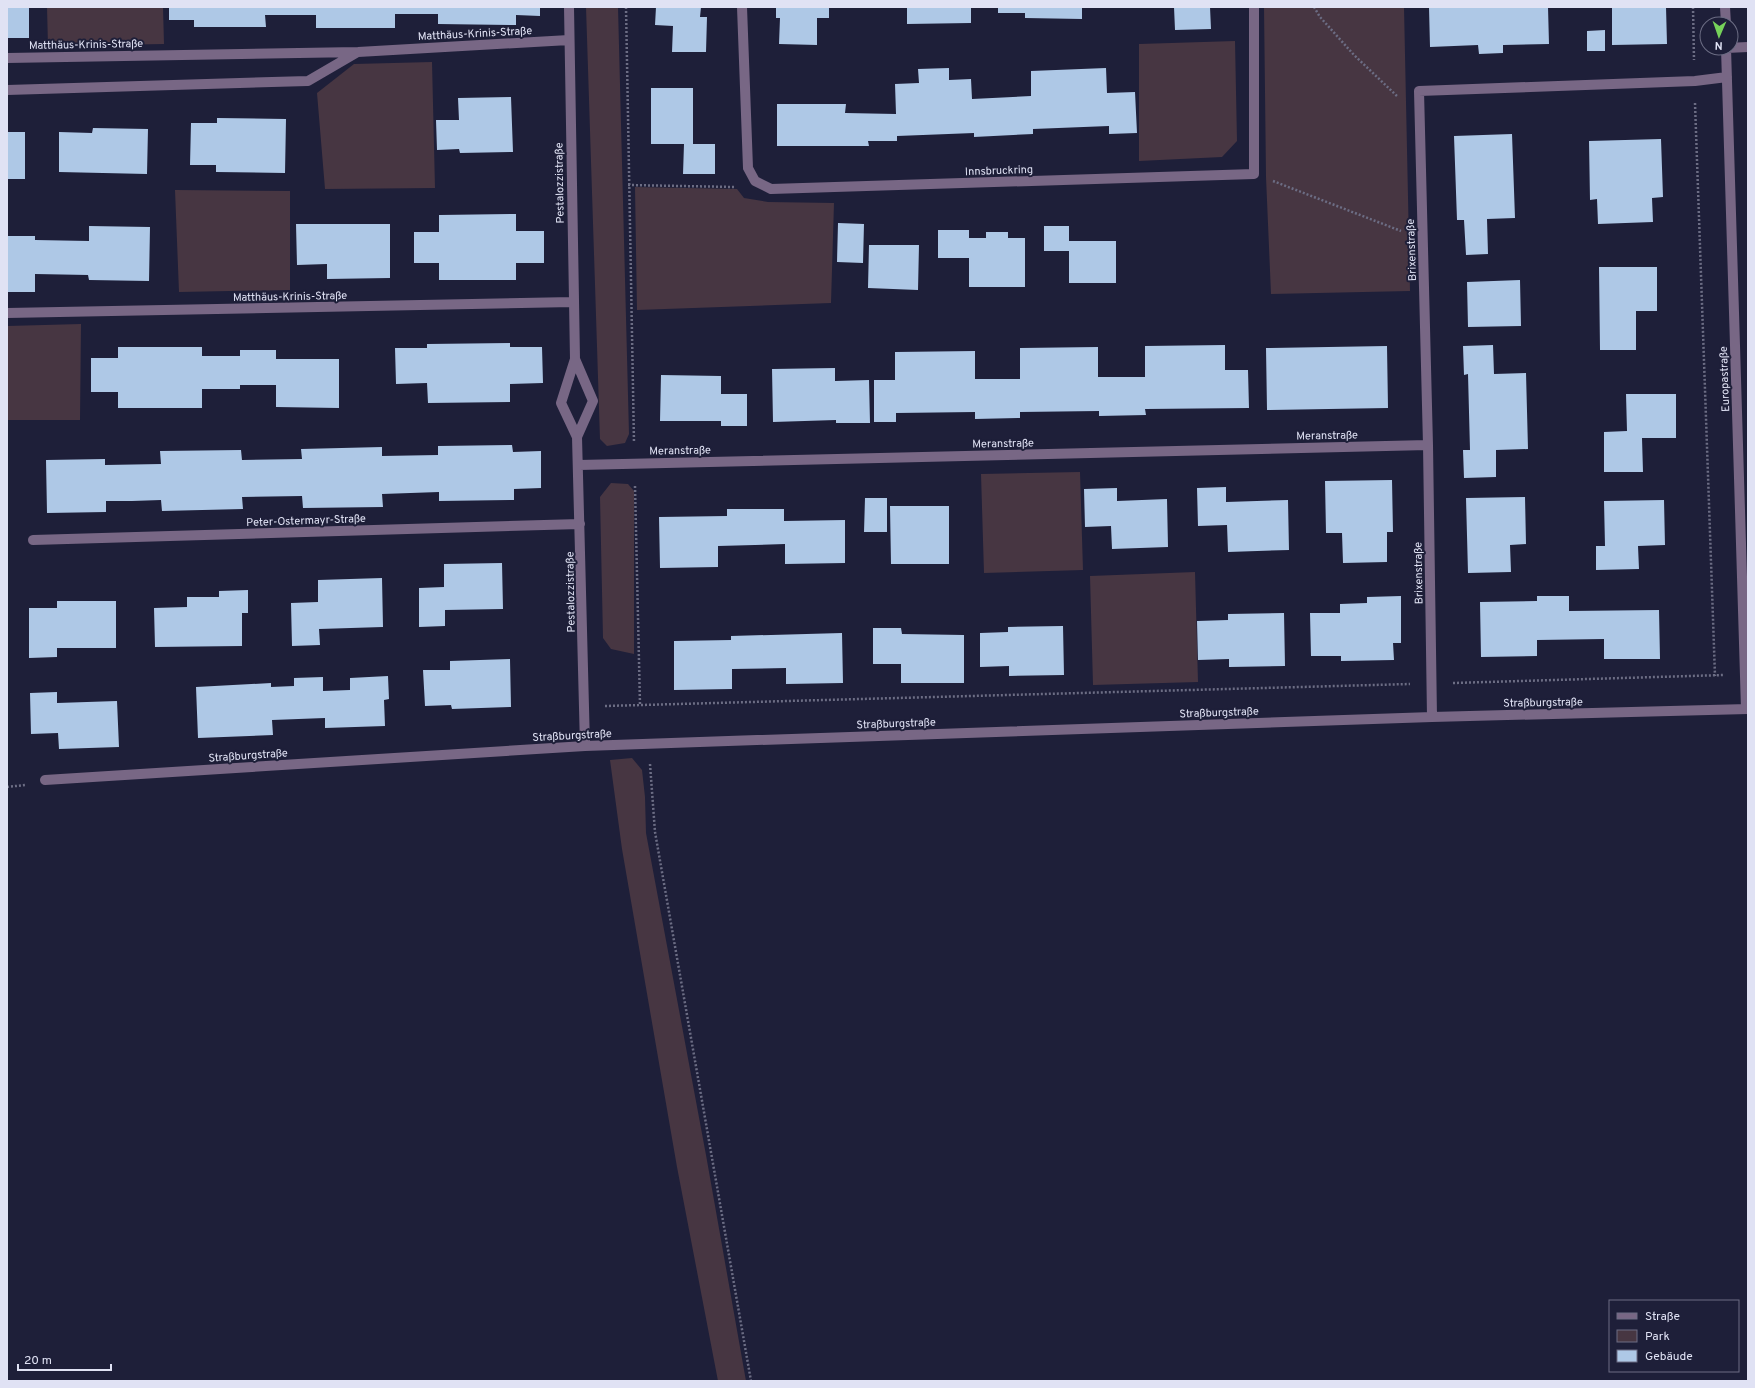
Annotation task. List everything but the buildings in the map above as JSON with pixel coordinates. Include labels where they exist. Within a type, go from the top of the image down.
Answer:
[{"type":"street","name":"Pestalozzistraße","points":[[568,7],[575,359],[561,404],[577,437],[586,746]]},
{"type":"street","points":[[742,7],[748,168],[755,181]]},
{"type":"street","points":[[1254,7],[1254,174]]},
{"type":"street","name":"Matthäus-Krinis-Straße","points":[[7,58],[358,52],[569,40]]},
{"type":"street","name":"Matthäus-Krinis-Straße","points":[[7,90],[308,81],[358,52]]},
{"type":"street","name":"Europastraße","points":[[1726,56],[1747,709]]},
{"type":"street","name":"Brixenstraße","points":[[1432,717],[1428,445],[1419,91],[1695,81],[1727,77]]},
{"type":"street","name":"Innsbruckring","points":[[755,181],[771,189],[1254,174]]},
{"type":"street","name":"Matthäus-Krinis-Straße","points":[[7,314],[573,302]]},
{"type":"street","name":"Pestalozzistraße","points":[[575,359],[593,401],[577,437]]},
{"type":"street","name":"Meranstraße","points":[[579,465],[1428,445]]},
{"type":"street","name":"Peter-Ostermayr-Straße","points":[[33,540],[580,524]]},
{"type":"street","name":"Straßburgstraße","points":[[45,780],[586,746],[1432,717],[1747,709]]},
{"type":"path","points":[[626,7],[628,185],[640,705]]},
{"type":"path","points":[[1314,7],[1320,17],[1354,56],[1397,97],[1419,105]]},
{"type":"path","points":[[1692,7],[1715,676]]},
{"type":"path","points":[[1254,174],[1388,227],[1423,238]]},
{"type":"path","points":[[628,185],[739,187],[755,181]]},
{"type":"path","points":[[585,707],[1745,675]]},
{"type":"path","points":[[648,744],[655,832],[751,1381]]},
{"type":"green space","points":[[47,7],[163,7],[164,44],[48,46]]},
{"type":"green space","points":[[586,7],[618,7],[629,434],[625,443],[607,446],[600,439]]},
{"type":"green space","points":[[1264,7],[1404,7],[1410,291],[1271,294],[1266,177]]},
{"type":"green space","points":[[1235,41],[1237,141],[1222,157],[1139,161],[1139,44]]},
{"type":"green space","points":[[432,62],[435,188],[325,189],[317,93],[354,64]]},
{"type":"green space","points":[[635,187],[737,189],[744,198],[768,202],[834,203],[831,303],[637,310]]},
{"type":"green space","points":[[175,190],[290,191],[290,290],[179,292]]},
{"type":"green space","points":[[81,324],[80,420],[7,420],[7,326]]},
{"type":"green space","points":[[1080,472],[1083,570],[984,573],[981,474]]},
{"type":"green space","points":[[611,483],[628,484],[634,491],[634,654],[611,649],[603,638],[600,497]]},
{"type":"green space","points":[[1195,572],[1198,682],[1093,685],[1090,576]]},
{"type":"green space","points":[[632,758],[642,770],[645,797],[646,833],[706,1155],[746,1381],[718,1381],[677,1167],[622,849],[610,760]]}]
